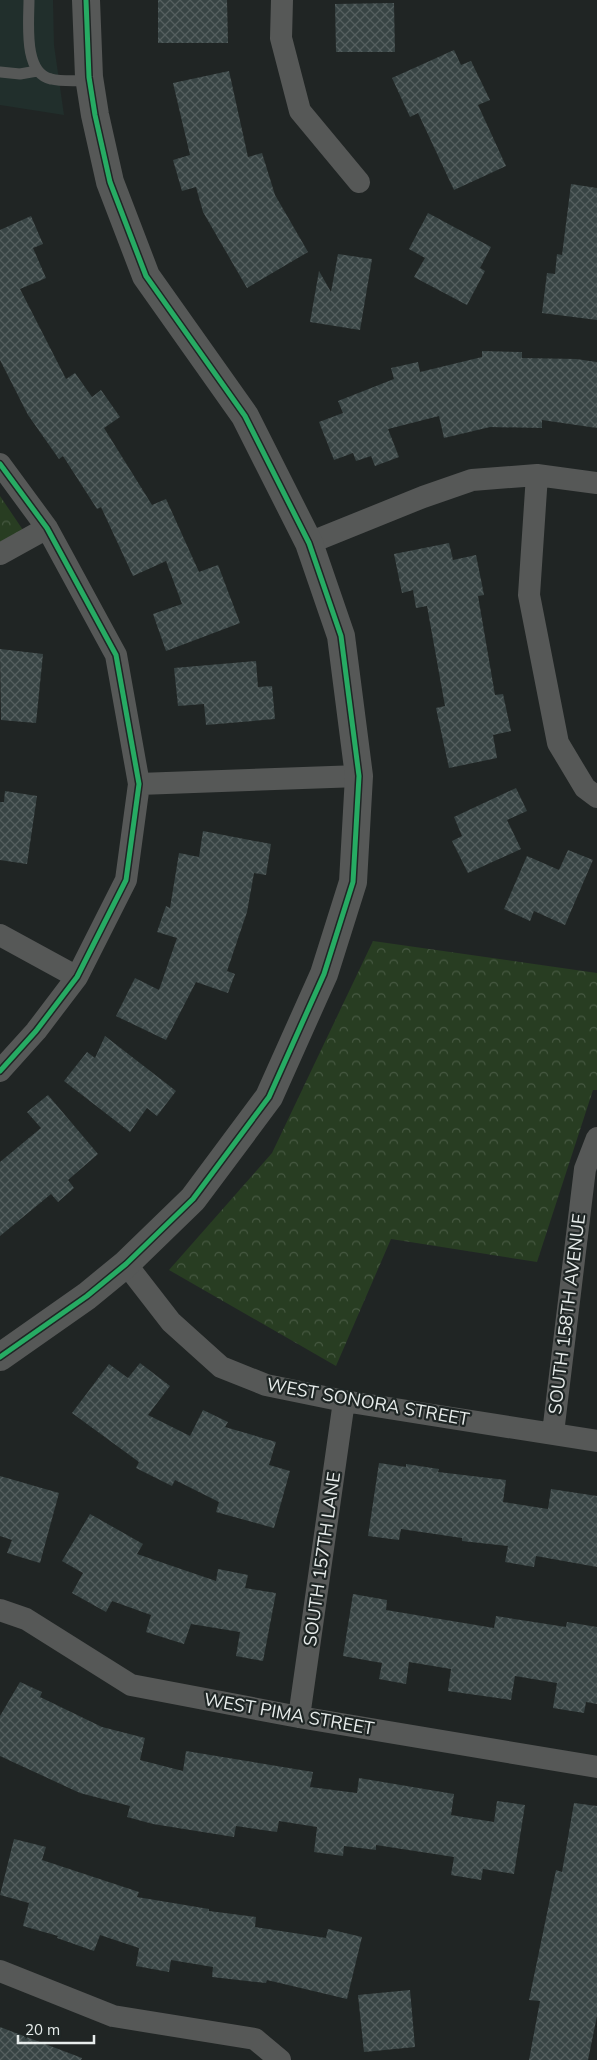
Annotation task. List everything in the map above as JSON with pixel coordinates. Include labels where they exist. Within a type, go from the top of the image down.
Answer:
[{"type":"street","points":[[0,1357],[86,1296],[126,1264],[193,1199],[269,1097],[324,974],[353,882],[359,776],[341,636],[309,543],[245,416],[146,276],[110,182],[95,115],[90,81],[86,0]]},
{"type":"street","points":[[282,0],[281,38],[300,111],[359,182]]},
{"type":"street","points":[[0,464],[47,528],[116,655],[139,784],[126,880],[77,977],[36,1031],[0,1071]]},
{"type":"street","points":[[309,543],[423,497],[472,480],[537,475],[597,483]]},
{"type":"street","points":[[537,475],[529,595],[558,743],[591,792]]},
{"type":"street","points":[[0,554],[47,528]]},
{"type":"street","points":[[139,784],[359,776]]},
{"type":"street","points":[[0,935],[77,977]]},
{"type":"street","name":"SOUTH 158TH AVENUE","points":[[553,1433],[585,1169],[597,1138]]},
{"type":"street","name":"WEST SONORA STREET","points":[[126,1264],[171,1322],[221,1367],[266,1385],[344,1401],[597,1441]]},
{"type":"street","name":"SOUTH 157TH LANE","points":[[299,1717],[344,1401]]},
{"type":"street","name":"WEST PIMA STREET","points":[[0,1610],[26,1619],[131,1685],[299,1717],[597,1767]]},
{"type":"street","points":[[0,1971],[113,2016],[255,2039],[280,2060]]},
{"type":"lane","points":[[29,0],[30,54],[36,71]]},
{"type":"lane","points":[[0,72],[20,74],[36,71],[50,79],[90,81]]},
{"type":"shaded area","points":[[0,0],[53,0],[54,45],[64,115],[0,105]]},
{"type":"green space","points":[[0,496],[23,530],[0,542]]},
{"type":"green space","points":[[373,941],[597,973],[597,1090],[593,1090],[537,1262],[391,1239],[336,1366],[169,1270],[272,1153]]},
{"type":"building","points":[[158,0],[227,0],[228,43],[158,43]]},
{"type":"building","points":[[394,3],[395,52],[336,52],[335,4]]},
{"type":"building","points":[[454,50],[461,65],[471,61],[490,100],[478,105],[506,166],[454,190],[418,113],[410,117],[392,78]]},
{"type":"building","points":[[229,71],[248,157],[262,153],[275,195],[308,252],[247,288],[203,212],[196,187],[182,191],[173,160],[190,155],[173,83]]},
{"type":"building","points":[[571,184],[597,188],[597,320],[542,313],[547,273],[555,274],[557,254],[562,255]]},
{"type":"building","points":[[428,213],[491,247],[480,268],[485,271],[467,305],[414,277],[425,258],[409,249]]},
{"type":"building","points":[[31,216],[43,244],[33,248],[46,278],[20,289],[66,379],[75,373],[92,397],[101,390],[120,417],[104,428],[152,505],[166,499],[199,572],[218,565],[240,623],[166,651],[153,614],[182,604],[166,561],[133,576],[101,507],[97,509],[63,456],[59,459],[28,415],[0,360],[0,230]]},
{"type":"building","points":[[338,254],[372,259],[360,330],[310,322],[319,271],[331,292]]},
{"type":"building","points":[[482,351],[522,352],[522,358],[576,359],[597,362],[597,428],[542,420],[542,428],[490,427],[444,438],[439,416],[388,429],[399,457],[375,466],[371,456],[356,461],[353,453],[334,460],[319,422],[343,413],[338,401],[394,379],[391,368],[418,362],[420,372],[482,357]]},
{"type":"building","points":[[449,543],[453,560],[476,555],[484,595],[478,596],[495,695],[503,694],[511,731],[493,735],[497,758],[449,768],[436,708],[445,706],[427,606],[416,608],[413,590],[402,593],[394,554]]},
{"type":"building","points":[[0,649],[43,654],[36,723],[1,720]]},
{"type":"building","points":[[256,661],[258,687],[272,686],[275,719],[206,725],[204,704],[178,706],[174,668]]},
{"type":"building","points":[[516,788],[527,811],[507,820],[521,849],[468,873],[452,841],[462,836],[454,817]]},
{"type":"building","points":[[5,791],[37,796],[27,864],[0,860],[0,802],[4,802]]},
{"type":"building","points":[[203,831],[271,844],[266,875],[254,873],[247,912],[227,971],[235,974],[228,993],[196,982],[166,1040],[116,1016],[135,978],[159,990],[177,938],[157,932],[166,906],[170,908],[179,853],[199,857]]},
{"type":"building","points":[[568,850],[593,860],[565,925],[534,911],[530,921],[504,909],[527,856],[559,870]]},
{"type":"building","points":[[105,1036],[176,1091],[157,1116],[147,1108],[130,1132],[64,1081],[87,1052],[95,1058]]},
{"type":"building","points":[[48,1095],[98,1154],[68,1180],[74,1188],[58,1202],[51,1194],[0,1236],[0,1162],[41,1128],[27,1112]]},
{"type":"building","points":[[140,1363],[170,1386],[148,1415],[190,1436],[203,1410],[228,1422],[225,1427],[276,1442],[269,1465],[290,1471],[274,1528],[216,1512],[219,1502],[175,1480],[172,1486],[136,1468],[139,1462],[72,1413],[109,1364],[128,1378]]},
{"type":"building","points":[[379,1463],[406,1467],[406,1464],[439,1469],[438,1472],[506,1480],[503,1502],[548,1509],[551,1489],[597,1496],[597,1567],[536,1556],[534,1567],[505,1562],[508,1546],[462,1541],[462,1538],[401,1529],[399,1540],[368,1536]]},
{"type":"building","points":[[0,1476],[59,1493],[40,1563],[7,1553],[12,1540],[0,1536]]},
{"type":"building","points":[[90,1514],[143,1544],[137,1554],[216,1581],[218,1569],[248,1575],[245,1588],[276,1593],[263,1661],[236,1656],[240,1632],[191,1624],[184,1644],[146,1632],[151,1615],[112,1601],[106,1612],[72,1593],[83,1573],[62,1561]]},
{"type":"building","points":[[353,1594],[387,1600],[386,1610],[494,1628],[496,1616],[566,1627],[567,1622],[597,1627],[597,1704],[586,1702],[584,1713],[553,1708],[557,1683],[515,1676],[511,1700],[448,1691],[451,1669],[409,1662],[406,1684],[379,1679],[382,1663],[343,1656]]},
{"type":"building","points":[[20,1682],[42,1692],[40,1697],[102,1727],[145,1738],[140,1760],[183,1771],[186,1751],[313,1772],[310,1787],[357,1793],[359,1778],[454,1794],[451,1815],[494,1822],[497,1801],[525,1805],[514,1874],[483,1869],[481,1880],[451,1875],[454,1857],[376,1845],[376,1850],[344,1846],[343,1856],[314,1852],[317,1827],[279,1821],[277,1832],[236,1826],[234,1837],[153,1824],[127,1817],[130,1806],[80,1793],[0,1756],[0,1716]]},
{"type":"building","points":[[574,1803],[597,1806],[597,2016],[588,2060],[529,2060],[540,2001],[529,2000],[556,1870],[562,1872]]},
{"type":"building","points":[[14,1839],[46,1847],[42,1860],[139,1892],[137,1897],[209,1909],[209,1911],[256,1917],[255,1927],[326,1938],[328,1929],[362,1937],[347,1999],[267,1980],[266,1983],[212,1977],[213,1967],[171,1960],[169,1972],[136,1966],[139,1948],[100,1935],[94,1951],[57,1938],[58,1936],[23,1926],[29,1903],[0,1895]]},
{"type":"building","points":[[410,1990],[415,2047],[364,2052],[358,1995]]},
{"type":"building","points":[[0,2027],[82,2058],[81,2060],[0,2060]]},
{"type":"cycle path","points":[[0,1357],[87,1296],[126,1264],[193,1199],[269,1097],[324,974],[353,882],[359,776],[341,636],[309,543],[245,416],[146,276],[110,182],[95,115],[89,77],[86,0]]},
{"type":"cycle path","points":[[0,464],[47,528],[116,655],[139,784],[126,880],[77,977],[36,1031],[0,1071]]}]
